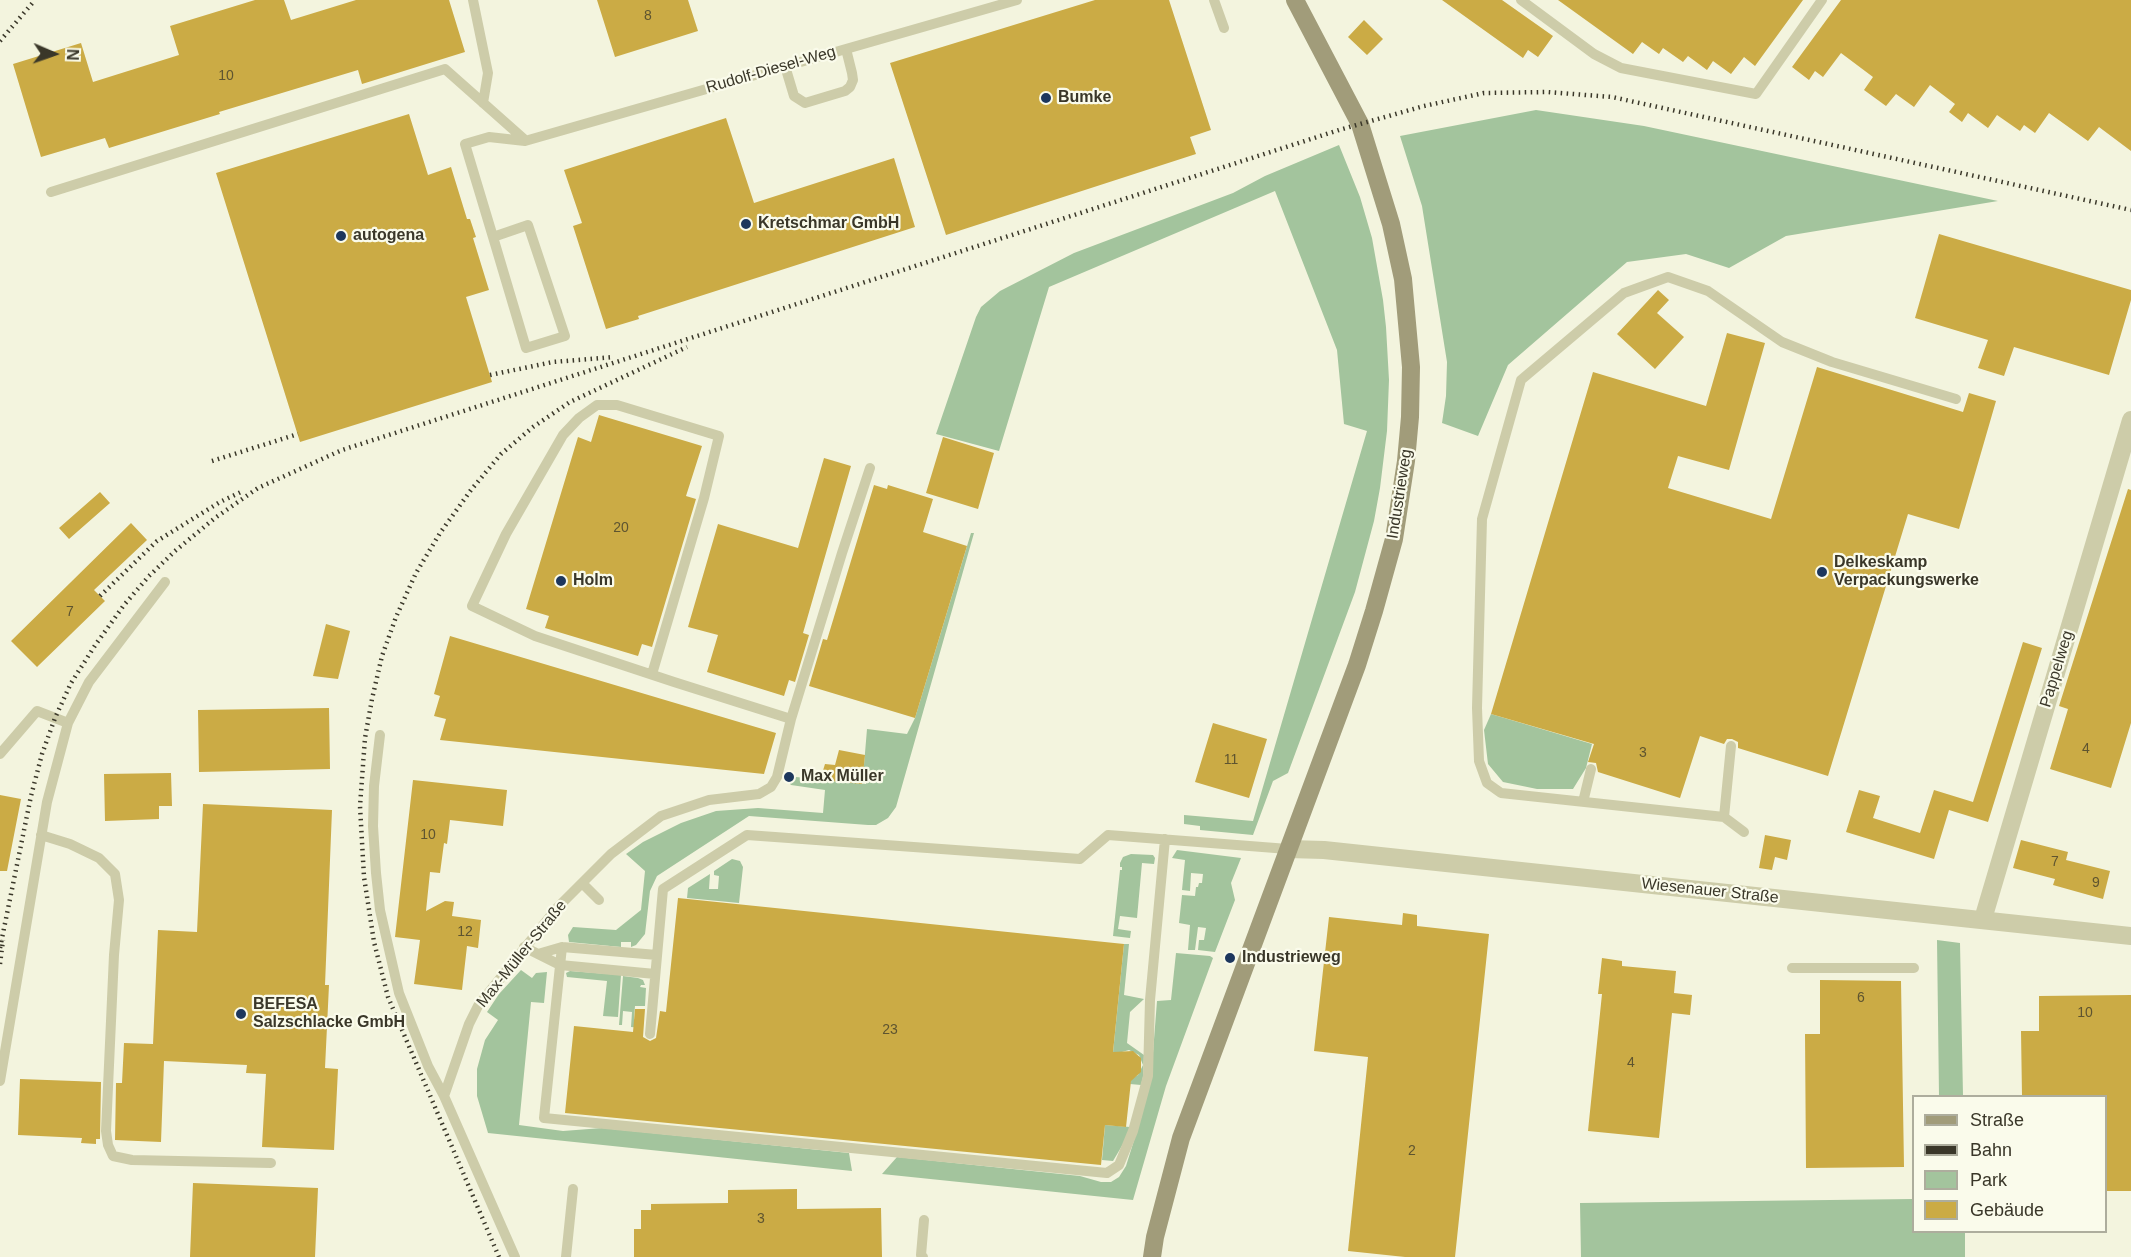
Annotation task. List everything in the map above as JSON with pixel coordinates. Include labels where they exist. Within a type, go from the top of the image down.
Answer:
[{"type":"street","name":"Industrieweg","points":[[1152,1257],[1163,1203],[1181,1138],[1357,665],[1394,539],[1406,461],[1411,367],[1403,279],[1391,224],[1360,124],[1295,0]]},
{"type":"street","name":"Pappelweg","points":[[1983,919],[2131,420]]},
{"type":"street","name":"Wiesenauer Straße","points":[[1288,849],[1324,850],[2131,936]]},
{"type":"lane","points":[[472,0],[488,73],[483,103]]},
{"type":"lane","name":"Rudolf-Diesel-Weg","points":[[525,141],[1017,0]]},
{"type":"lane","points":[[1214,0],[1224,28]]},
{"type":"lane","points":[[1521,0],[1594,54],[1621,68],[1756,94],[1822,0]]},
{"type":"lane","points":[[785,66],[794,96],[805,103],[845,91],[850,87],[853,80],[846,49]]},
{"type":"lane","points":[[51,192],[445,69],[525,141]]},
{"type":"lane","points":[[493,237],[528,225],[566,336],[526,348],[465,144],[489,137],[525,141]]},
{"type":"lane","points":[[1744,832],[1724,817],[1501,793],[1487,783],[1479,761],[1477,708],[1482,519],[1521,380],[1624,293],[1668,277],[1708,291],[1782,342],[1832,362],[1956,399]]},
{"type":"lane","points":[[652,675],[704,498],[719,436],[617,405],[597,405],[579,418],[563,435],[506,534],[472,606],[535,636],[652,675],[791,719],[870,468]]},
{"type":"lane","points":[[0,1081],[47,802],[68,723],[89,682],[165,582]]},
{"type":"lane","points":[[0,754],[38,711],[68,723]]},
{"type":"lane","name":"Max-Müller-Straße","points":[[444,1096],[469,1024],[478,1006],[557,909],[611,854],[661,816],[709,800],[759,794],[771,787],[777,777],[791,719]]},
{"type":"lane","points":[[380,735],[374,786],[373,826],[380,910],[399,993],[424,1057],[444,1096],[515,1257]]},
{"type":"lane","points":[[1724,817],[1731,746]]},
{"type":"lane","points":[[1583,802],[1591,770]]},
{"type":"lane","points":[[41,835],[70,844],[99,858],[115,874],[119,900],[114,955],[106,1131],[108,1146],[113,1156],[132,1160],[271,1163]]},
{"type":"lane","points":[[650,1034],[663,889],[747,835],[1080,859],[1108,836],[1288,849]]},
{"type":"lane","points":[[562,947],[544,1118],[1107,1173],[1119,1165],[1133,1131],[1148,1076],[1150,1000],[1165,839]]},
{"type":"lane","points":[[582,883],[599,900]]},
{"type":"lane","points":[[524,947],[560,965],[656,974]]},
{"type":"lane","points":[[538,954],[562,947],[657,955]]},
{"type":"lane","points":[[1791,968],[1914,968]]},
{"type":"lane","points":[[566,1257],[573,1189]]},
{"type":"lane","points":[[923,1257],[921,1255],[924,1220]]},
{"type":"green space","points":[[1536,110],[1644,126],[1998,201],[1786,236],[1729,268],[1686,254],[1627,262],[1508,365],[1478,436],[1442,423],[1447,362],[1422,206],[1400,136]]},
{"type":"green space","points":[[1339,145],[1360,197],[1372,238],[1386,327],[1389,380],[1387,431],[1374,521],[1355,592],[1288,773],[1273,781],[1253,835],[1200,830],[1200,826],[1184,824],[1184,815],[1253,821],[1367,431],[1344,424],[1337,350],[1275,191],[1049,287],[999,451],[936,434],[976,317],[981,307],[1000,291],[1074,253],[1233,193],[1265,176]]},
{"type":"green space","points":[[971,533],[974,533],[896,807],[888,818],[876,825],[868,825],[749,816],[657,876],[650,891],[645,934],[636,945],[631,947],[631,942],[621,942],[621,947],[569,942],[568,935],[573,927],[616,930],[641,910],[645,871],[626,854],[643,842],[681,823],[716,811],[758,808],[823,813],[825,790],[791,785],[786,776],[866,784],[866,778],[863,777],[867,729],[907,734],[915,718]]},
{"type":"green space","points":[[1491,714],[1592,744],[1586,768],[1573,789],[1537,789],[1503,782],[1488,764],[1484,730]]},
{"type":"green space","points":[[1177,850],[1241,858],[1231,883],[1235,900],[1215,952],[1198,950],[1199,940],[1204,940],[1206,928],[1198,927],[1195,950],[1188,950],[1190,925],[1179,923],[1182,895],[1195,896],[1196,887],[1202,883],[1203,874],[1191,873],[1190,891],[1182,890],[1185,860],[1172,858]]},
{"type":"green space","points":[[1131,854],[1153,855],[1155,858],[1154,864],[1142,863],[1137,918],[1120,916],[1118,929],[1131,931],[1130,938],[1113,936],[1120,870],[1122,870],[1120,863],[1123,857]]},
{"type":"green space","points":[[732,859],[740,861],[743,867],[739,903],[687,898],[688,888],[710,874],[709,889],[718,889],[719,876],[714,875],[714,871]]},
{"type":"green space","points":[[1937,940],[1960,943],[1963,1095],[1939,1095]]},
{"type":"green space","points":[[1124,944],[1129,944],[1124,995],[1144,999],[1130,1012],[1127,1043],[1144,1055],[1143,1077],[1141,1085],[1130,1084],[1131,1079],[1138,1075],[1143,1065],[1139,1055],[1129,1050],[1122,1052],[1110,1082]]},
{"type":"green space","points":[[1176,953],[1213,958],[1166,1086],[1133,1200],[882,1174],[897,1157],[1080,1176],[1101,1182],[1111,1182],[1119,1177],[1126,1166],[1141,1118],[1151,1078],[1157,1001],[1171,1000]]},
{"type":"green space","points":[[521,970],[532,978],[536,973],[547,972],[544,1003],[531,1002],[519,1125],[563,1131],[602,1128],[849,1153],[852,1171],[488,1133],[477,1096],[477,1069],[485,1040],[498,1020],[487,1012],[499,994]]},
{"type":"green space","points":[[570,971],[621,975],[618,1017],[603,1016],[607,981],[567,977],[566,973]]},
{"type":"green space","points":[[623,976],[643,980],[645,985],[640,987],[646,988],[645,1006],[635,1006],[634,1019],[643,1028],[631,1027],[632,1012],[623,1011],[622,1025],[619,1025]]},
{"type":"green space","points":[[1105,1125],[1130,1127],[1113,1161],[1102,1160]]},
{"type":"green space","points":[[1912,1199],[1912,1233],[1965,1233],[1965,1257],[1581,1257],[1580,1203]]},
{"type":"building","points":[[255,0],[284,0],[291,20],[356,0],[449,0],[465,52],[362,84],[358,70],[109,148],[105,138],[41,157],[13,64],[81,43],[93,82],[179,55],[170,26]]},
{"type":"building","points":[[597,0],[688,0],[698,31],[615,57]]},
{"type":"building","name":"Bumke","points":[[1095,0],[1169,0],[1211,130],[1190,137],[1196,154],[946,235],[890,63]]},
{"type":"building","points":[[1442,0],[1502,0],[1553,36],[1538,57],[1528,50],[1523,58]]},
{"type":"building","points":[[1558,0],[1803,0],[1755,66],[1744,57],[1731,74],[1713,61],[1707,70],[1688,56],[1683,62],[1663,48],[1659,54],[1642,42],[1633,54]]},
{"type":"building","points":[[1841,0],[2131,0],[2131,151],[2099,127],[2088,141],[2049,113],[2035,133],[2024,125],[2020,131],[1997,115],[1988,128],[1968,113],[1962,122],[1949,112],[1955,104],[1930,85],[1914,107],[1896,94],[1886,106],[1864,90],[1873,77],[1841,53],[1823,77],[1815,71],[1809,80],[1792,67]]},
{"type":"building","points":[[1364,20],[1383,39],[1367,55],[1348,37]]},
{"type":"building","name":"autogena","points":[[409,114],[428,175],[451,167],[467,219],[470,219],[476,237],[473,238],[489,290],[466,297],[492,382],[300,442],[216,173]]},
{"type":"building","name":"Kretschmar GmbH","points":[[726,118],[754,203],[894,158],[915,227],[638,316],[639,319],[606,329],[573,226],[582,223],[564,170]]},
{"type":"building","points":[[1939,234],[2131,290],[2131,300],[2109,375],[2014,347],[2004,376],[1978,368],[1988,340],[1915,318]]},
{"type":"building","points":[[1658,290],[1669,300],[1657,313],[1684,337],[1655,369],[1617,334]]},
{"type":"building","points":[[1727,333],[1765,343],[1729,470],[1678,456],[1668,488],[1771,519],[1817,367],[1963,412],[1969,393],[1996,401],[1959,529],[1908,514],[1828,776],[1738,748],[1738,742],[1732,739],[1727,739],[1724,744],[1700,736],[1680,798],[1598,772],[1596,763],[1588,762],[1594,744],[1491,714],[1593,372],[1706,406]]},
{"type":"building","points":[[599,415],[702,446],[686,496],[696,499],[652,647],[642,644],[638,656],[545,628],[549,616],[526,609],[578,437],[591,442]]},
{"type":"building","points":[[943,437],[994,453],[978,509],[926,493]]},
{"type":"building","points":[[824,458],[851,466],[803,633],[809,635],[795,682],[789,680],[784,696],[707,672],[718,635],[688,627],[718,524],[798,548]]},
{"type":"building","points":[[874,485],[887,489],[888,485],[933,499],[923,532],[967,546],[915,718],[809,686],[823,639],[827,640]]},
{"type":"building","points":[[2128,489],[2131,490],[2131,723],[2111,788],[2050,769],[2068,709],[2059,706]]},
{"type":"building","points":[[100,492],[110,503],[69,539],[59,528]]},
{"type":"building","points":[[131,523],[147,540],[94,590],[105,601],[37,667],[11,641]]},
{"type":"building","points":[[326,624],[350,631],[338,679],[313,676]]},
{"type":"building","points":[[450,636],[776,733],[764,774],[440,740],[446,719],[434,716],[440,696],[434,694]]},
{"type":"building","points":[[2023,642],[2042,648],[1988,822],[1949,810],[1934,859],[1846,832],[1859,790],[1880,796],[1873,818],[1920,833],[1934,790],[1973,802]]},
{"type":"building","points":[[329,708],[330,769],[199,772],[198,710]]},
{"type":"building","points":[[1213,723],[1267,739],[1249,798],[1195,782]]},
{"type":"building","points":[[839,750],[865,755],[862,784],[820,780],[825,764],[835,765]]},
{"type":"building","points":[[171,773],[172,806],[159,806],[159,819],[105,821],[104,774]]},
{"type":"building","points":[[413,780],[507,790],[503,826],[450,820],[440,873],[430,872],[426,911],[445,901],[454,902],[452,916],[481,920],[478,948],[467,946],[462,990],[414,984],[420,940],[395,937]]},
{"type":"building","points":[[0,795],[21,799],[7,871],[0,871]]},
{"type":"building","name":"BEFESA Salzschlacke GmbH","points":[[203,804],[332,810],[325,985],[329,985],[325,1068],[338,1069],[334,1150],[262,1147],[266,1074],[246,1073],[247,1065],[164,1061],[161,1142],[115,1140],[116,1083],[122,1083],[124,1043],[153,1044],[158,930],[197,932]]},
{"type":"building","points":[[1765,835],[1791,840],[1787,860],[1775,857],[1772,870],[1759,868]]},
{"type":"building","points":[[2021,840],[2068,852],[2066,860],[2110,871],[2103,899],[2053,885],[2055,879],[2013,868]]},
{"type":"building","points":[[678,898],[1124,944],[1113,1052],[1133,1051],[1141,1058],[1141,1072],[1131,1081],[1126,1127],[1105,1125],[1101,1165],[565,1113],[574,1026],[633,1032],[635,1009],[645,1009],[643,1037],[650,1041],[656,1038],[660,1011],[666,1012]]},
{"type":"building","points":[[1403,913],[1417,915],[1417,926],[1489,934],[1455,1257],[1405,1257],[1348,1251],[1368,1057],[1314,1051],[1329,917],[1402,925]]},
{"type":"building","points":[[1602,958],[1622,961],[1622,966],[1676,971],[1674,993],[1692,995],[1690,1015],[1672,1013],[1659,1138],[1588,1131],[1602,994],[1598,994]]},
{"type":"building","points":[[1820,980],[1901,981],[1904,1167],[1806,1168],[1805,1034],[1820,1034]]},
{"type":"building","points":[[2131,995],[2131,1191],[2107,1191],[2107,1095],[2022,1095],[2021,1031],[2039,1031],[2039,996]]},
{"type":"building","points":[[20,1079],[101,1082],[100,1139],[96,1139],[96,1144],[81,1143],[82,1138],[18,1135]]},
{"type":"building","points":[[193,1183],[318,1188],[315,1257],[190,1257]]},
{"type":"building","points":[[797,1189],[797,1209],[881,1208],[882,1257],[634,1257],[634,1229],[641,1229],[641,1210],[651,1210],[651,1204],[728,1203],[728,1190]]},
{"type":"railway","points":[[0,41],[35,0]]},
{"type":"railway","points":[[0,948],[31,796],[42,754],[71,683],[96,644],[124,605],[149,576],[215,518],[258,488],[342,450],[1339,130],[1424,106],[1484,93],[1547,92],[1612,97],[2131,210]]},
{"type":"railway","points":[[499,1257],[388,997],[374,942],[364,877],[360,806],[365,738],[372,699],[382,656],[396,617],[416,573],[440,533],[501,454],[533,427],[570,402],[687,347]]},
{"type":"railway","points":[[490,375],[553,362],[614,357]]},
{"type":"railway","points":[[212,461],[298,434]]},
{"type":"railway","points":[[100,596],[157,541],[220,502],[243,491]]},
{"type":"railway","points":[[0,964],[3,940]]},
{"type":"place","name":"Bumke","points":[[1046,98]]},
{"type":"place","name":"Kretschmar GmbH","points":[[746,224]]},
{"type":"place","name":"autogena","points":[[341,236]]},
{"type":"place","name":"Delkeskamp Verpackungswerke","points":[[1822,572]]},
{"type":"place","name":"Holm","points":[[561,581]]},
{"type":"place","name":"Max Müller","points":[[789,777]]},
{"type":"place","name":"Industrieweg","points":[[1230,958]]},
{"type":"place","name":"BEFESA Salzschlacke GmbH","points":[[241,1014]]}]
